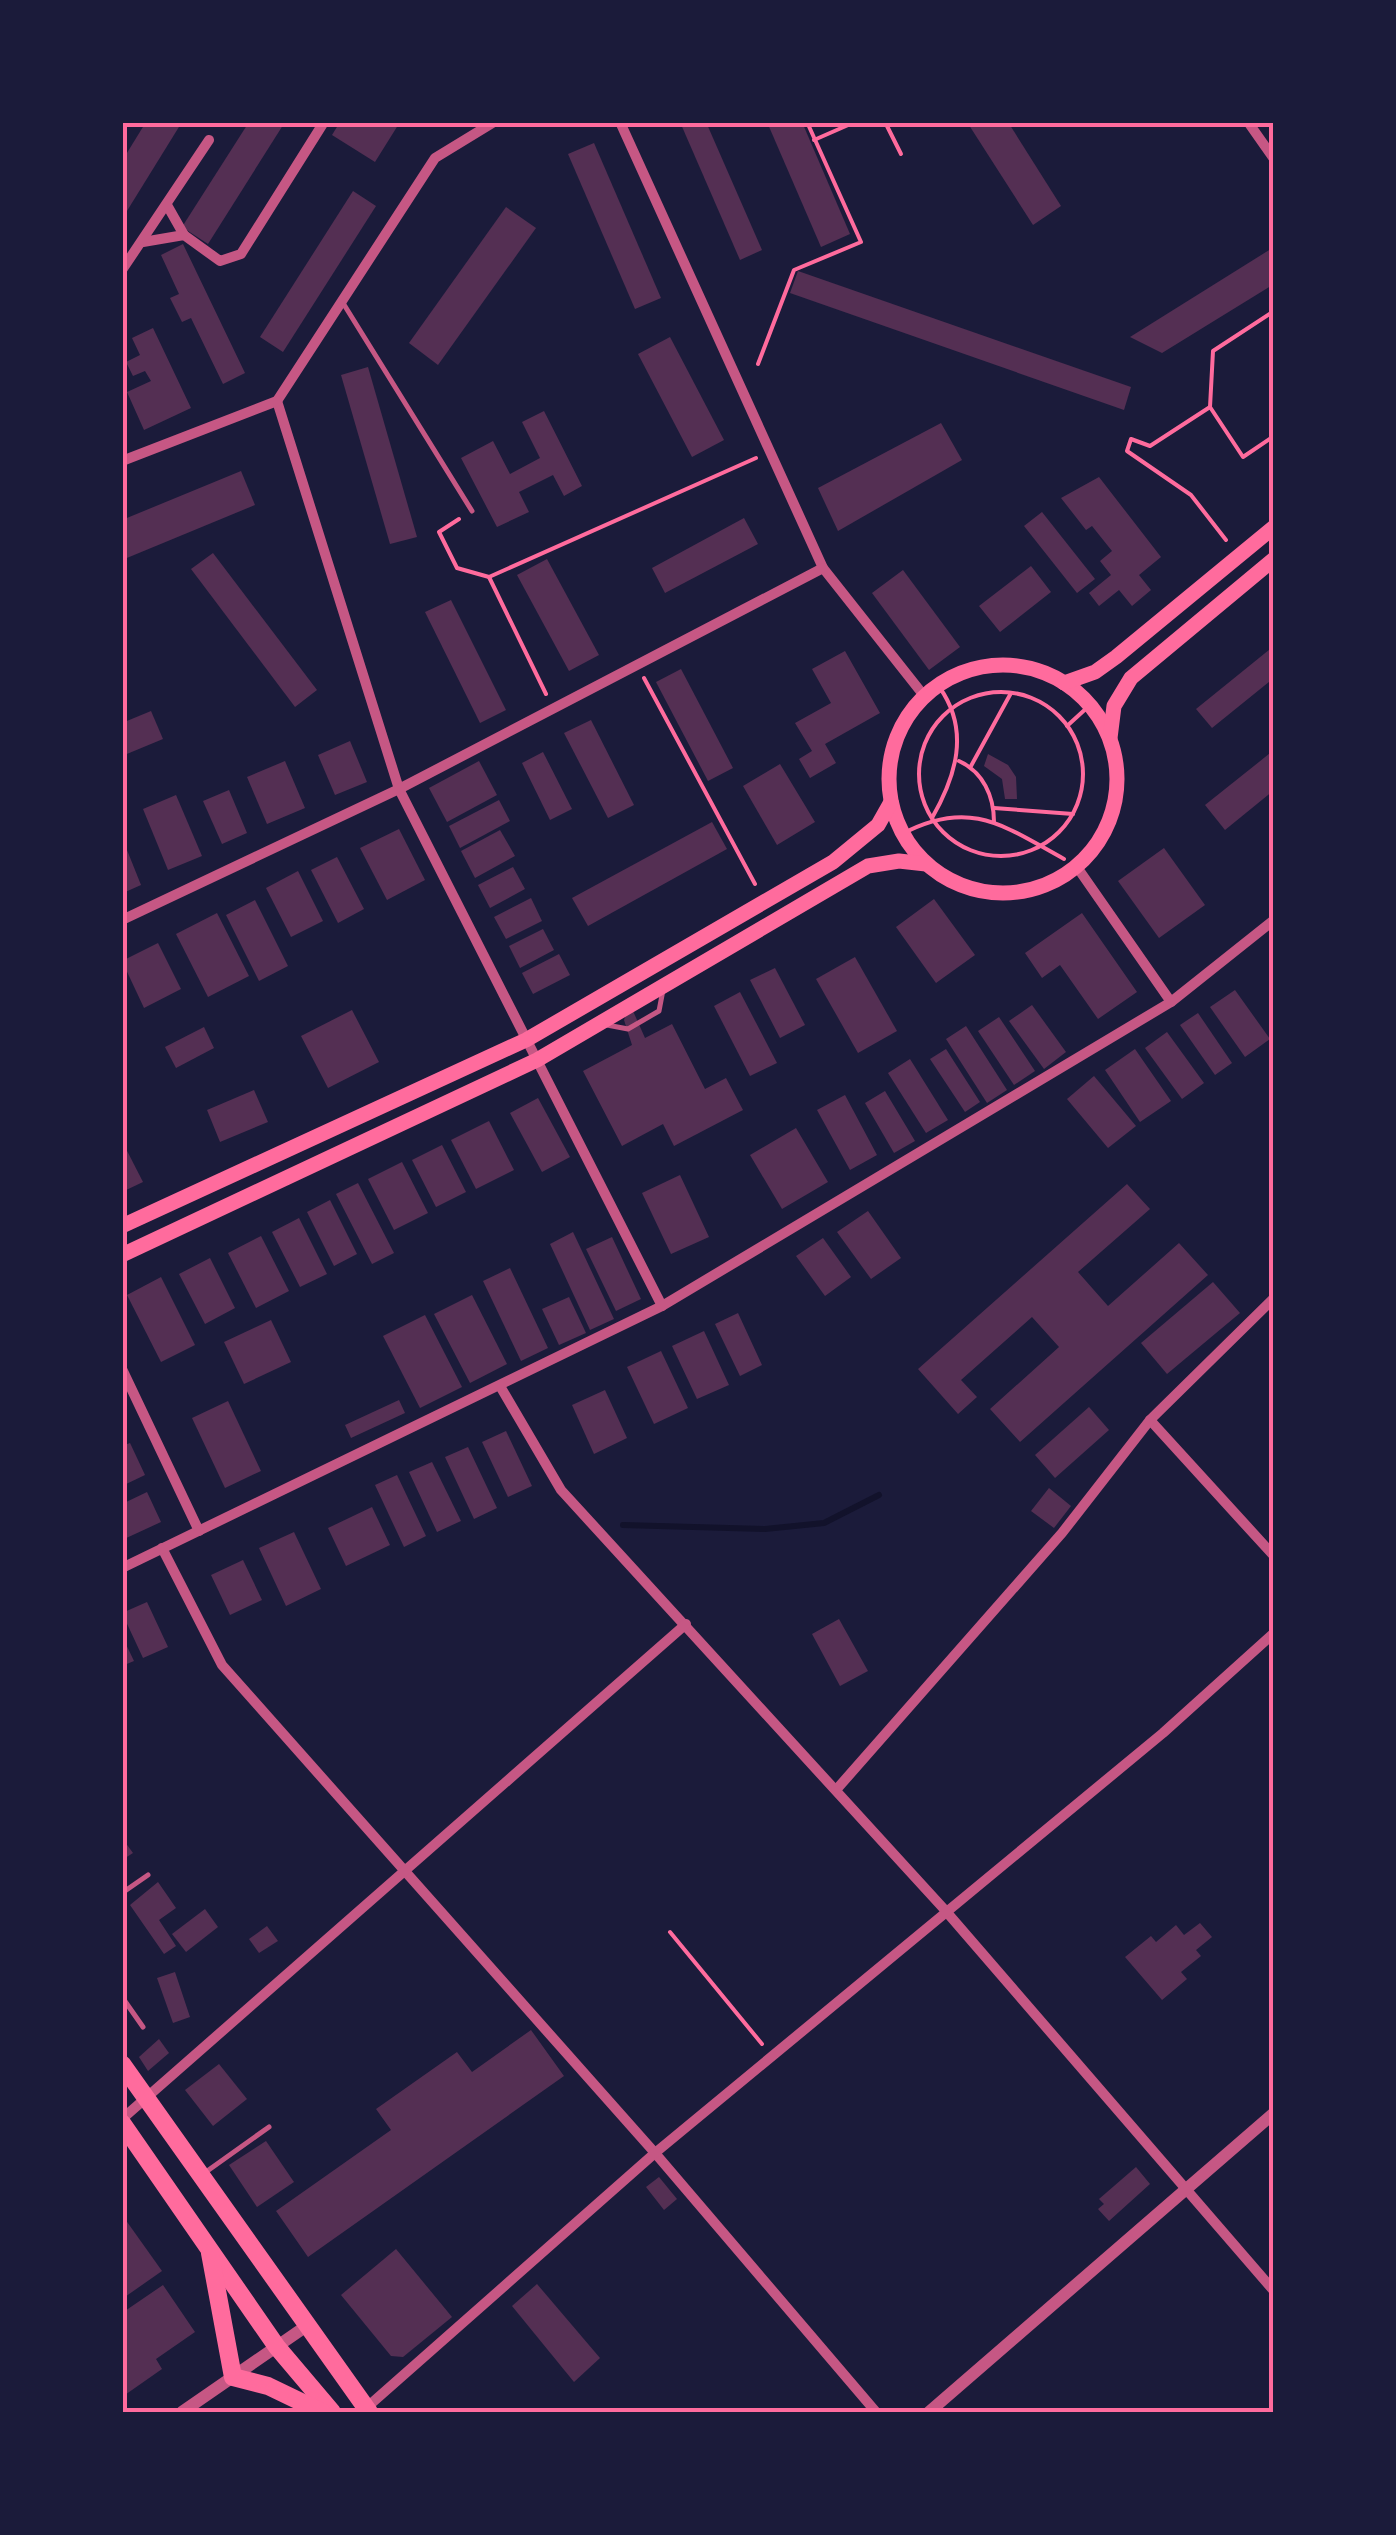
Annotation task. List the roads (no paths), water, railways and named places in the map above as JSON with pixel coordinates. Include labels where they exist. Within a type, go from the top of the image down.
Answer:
[{"type":"main road","points":[[1064,683],[1095,672],[1116,658],[1274,527]]},
{"type":"main road","points":[[1110,738],[1090,705],[1064,683],[1034,669],[1001,665],[968,670],[932,691],[897,736],[889,769],[891,802],[902,834],[926,864],[958,885],[995,894],[1034,890],[1076,866],[1096,848],[1113,814],[1118,776],[1110,738],[1114,706],[1131,678],[1274,559]]},
{"type":"main road","points":[[122,1226],[526,1040],[858,845],[878,825],[891,802]]},
{"type":"main road","points":[[122,1256],[537,1060],[868,866],[899,861],[926,864]]},
{"type":"main road","points":[[122,2064],[365,2411]]},
{"type":"main road","points":[[122,2121],[277,2347],[332,2412]]},
{"type":"main road","points":[[209,2248],[233,2377],[268,2386],[322,2412]]},
{"type":"street","points":[[166,205],[184,235],[220,261],[241,254],[324,122]]},
{"type":"street","points":[[122,460],[276,402],[435,158],[494,122]]},
{"type":"street","points":[[620,122],[823,568],[932,691]]},
{"type":"street","points":[[1248,122],[1274,160]]},
{"type":"street","points":[[122,270],[209,140]]},
{"type":"street","points":[[142,242],[184,235]]},
{"type":"street","points":[[276,402],[399,789],[662,1306]]},
{"type":"street","points":[[122,920],[399,789],[823,568]]},
{"type":"street","points":[[1076,866],[1171,1002]]},
{"type":"street","points":[[122,1568],[662,1306],[1171,1002],[1274,920]]},
{"type":"street","points":[[836,1790],[1062,1533],[1150,1420],[1274,1298]]},
{"type":"street","points":[[122,1369],[199,1531]]},
{"type":"street","points":[[500,1386],[562,1490],[944,1910],[1274,2291]]},
{"type":"street","points":[[1150,1420],[1274,1556]]},
{"type":"street","points":[[162,1548],[222,1664],[655,2154],[876,2412]]},
{"type":"street","points":[[122,2121],[686,1624]]},
{"type":"street","points":[[365,2411],[655,2154],[944,1910],[1162,1733],[1274,1633]]},
{"type":"street","points":[[929,2412],[1274,2114]]},
{"type":"street","points":[[182,2412],[306,2327]]},
{"type":"lane","points":[[341,301],[472,511]]},
{"type":"lane","points":[[122,1893],[148,1874]]},
{"type":"lane","points":[[122,1998],[143,2027]]},
{"type":"lane","points":[[200,2176],[268,2127]]},
{"type":"waterway","points":[[623,1525],[765,1529],[824,1523],[879,1495]]}]
